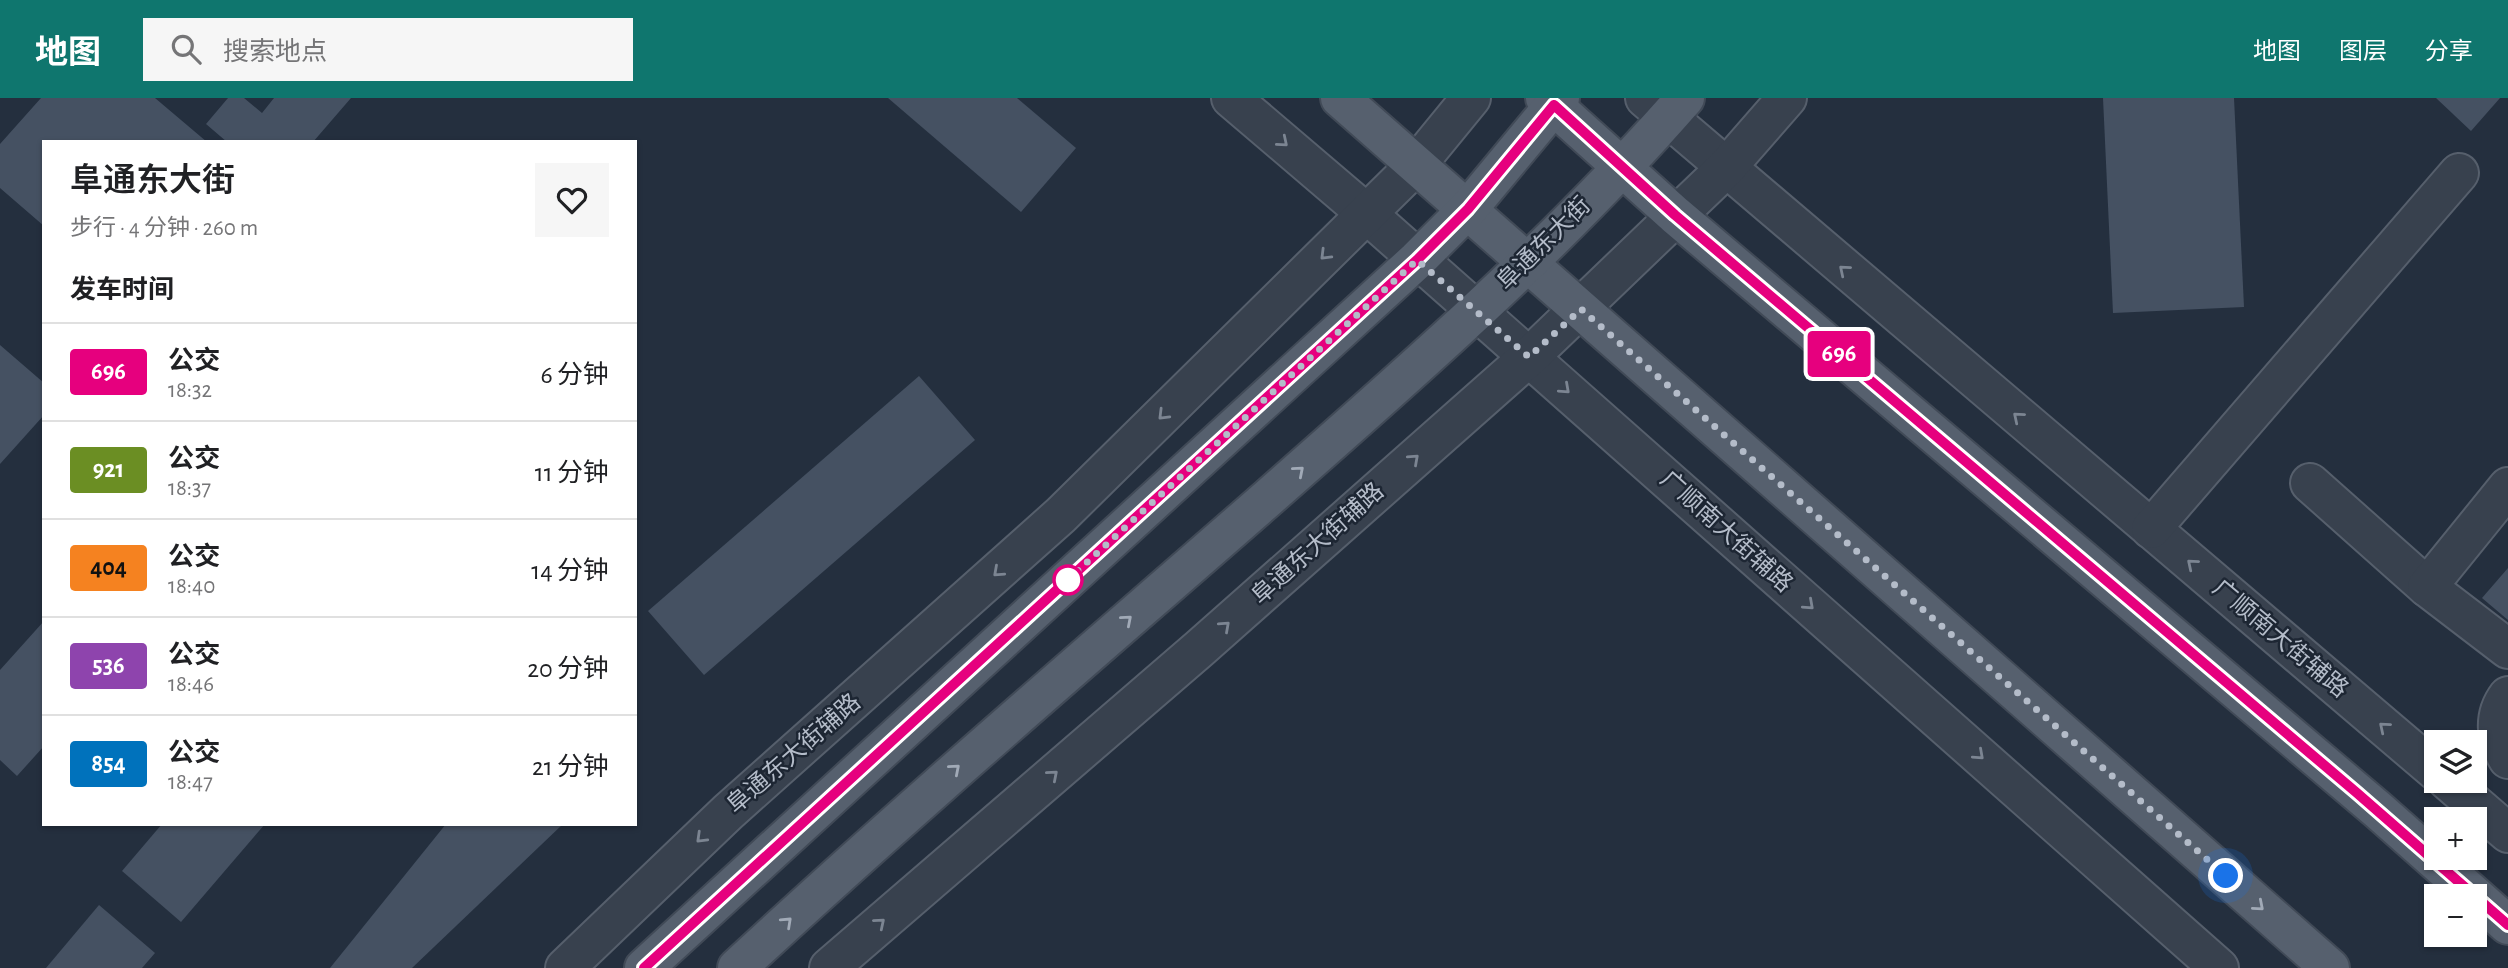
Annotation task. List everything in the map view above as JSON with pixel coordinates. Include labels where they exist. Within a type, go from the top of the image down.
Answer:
[{"type":"main road","points":[[1340,98],[2330,968]]},
{"type":"main road","points":[[644,968],[1417,260],[1468,209],[1553,100],[1675,215],[2424,847]]},
{"type":"main road","name":"阜通东大街","points":[[737,968],[954,769],[1425,361],[1623,165],[1666,104]]},
{"type":"main road","points":[[2450,870],[2508,925]]},
{"type":"street","name":"广顺南大街辅路","points":[[1231,98],[1367,214],[2220,968]]},
{"type":"street","name":"阜通东大街辅路","points":[[565,968],[728,812],[1061,515],[1417,164],[1471,98]]},
{"type":"street","name":"阜通东大街辅路","points":[[829,968],[1199,649],[1529,357],[1725,169],[1787,98]]},
{"type":"street","name":"广顺南大街辅路","points":[[1666,104],[1725,169],[2424,761]]},
{"type":"street","points":[[2151,529],[2459,173]]},
{"type":"street","points":[[2310,483],[2427,587],[2508,649]]},
{"type":"street","points":[[2427,587],[2508,487]]},
{"type":"street","points":[[2466,793],[2486,807],[2503,751],[2497,720],[2508,696]]},
{"type":"street","points":[[2487,808],[2508,834]]},
{"type":"building","points":[[41,98],[155,98],[205,140],[42,140],[42,224],[0,188],[0,144]]},
{"type":"building","points":[[228,98],[244,98],[262,113],[274,98],[351,98],[315,140],[225,140],[206,124]]},
{"type":"building","points":[[888,98],[1017,98],[1076,148],[1021,212]]},
{"type":"building","points":[[2103,98],[2234,98],[2244,307],[2113,313]]},
{"type":"building","points":[[2436,98],[2500,98],[2471,131]]},
{"type":"building","points":[[0,345],[42,381],[42,417],[0,464]]},
{"type":"building","points":[[919,376],[975,440],[704,675],[648,611]]},
{"type":"building","points":[[2508,568],[2508,620],[2482,598]]},
{"type":"building","points":[[42,623],[42,748],[17,776],[0,760],[0,670]]},
{"type":"building","points":[[160,826],[263,826],[181,922],[122,871]]},
{"type":"building","points":[[444,826],[561,826],[412,968],[330,968]]},
{"type":"building","points":[[99,905],[155,953],[142,968],[46,968]]},
{"type":"bus line","name":"696","points":[[644,968],[766,853],[1417,260],[1468,209],[1554,105],[1675,215],[2357,793],[2508,925]]},
{"type":"route","points":[[1068,580],[1059,588],[1417,260],[1529,357],[1581,309],[2226,876]]}]
